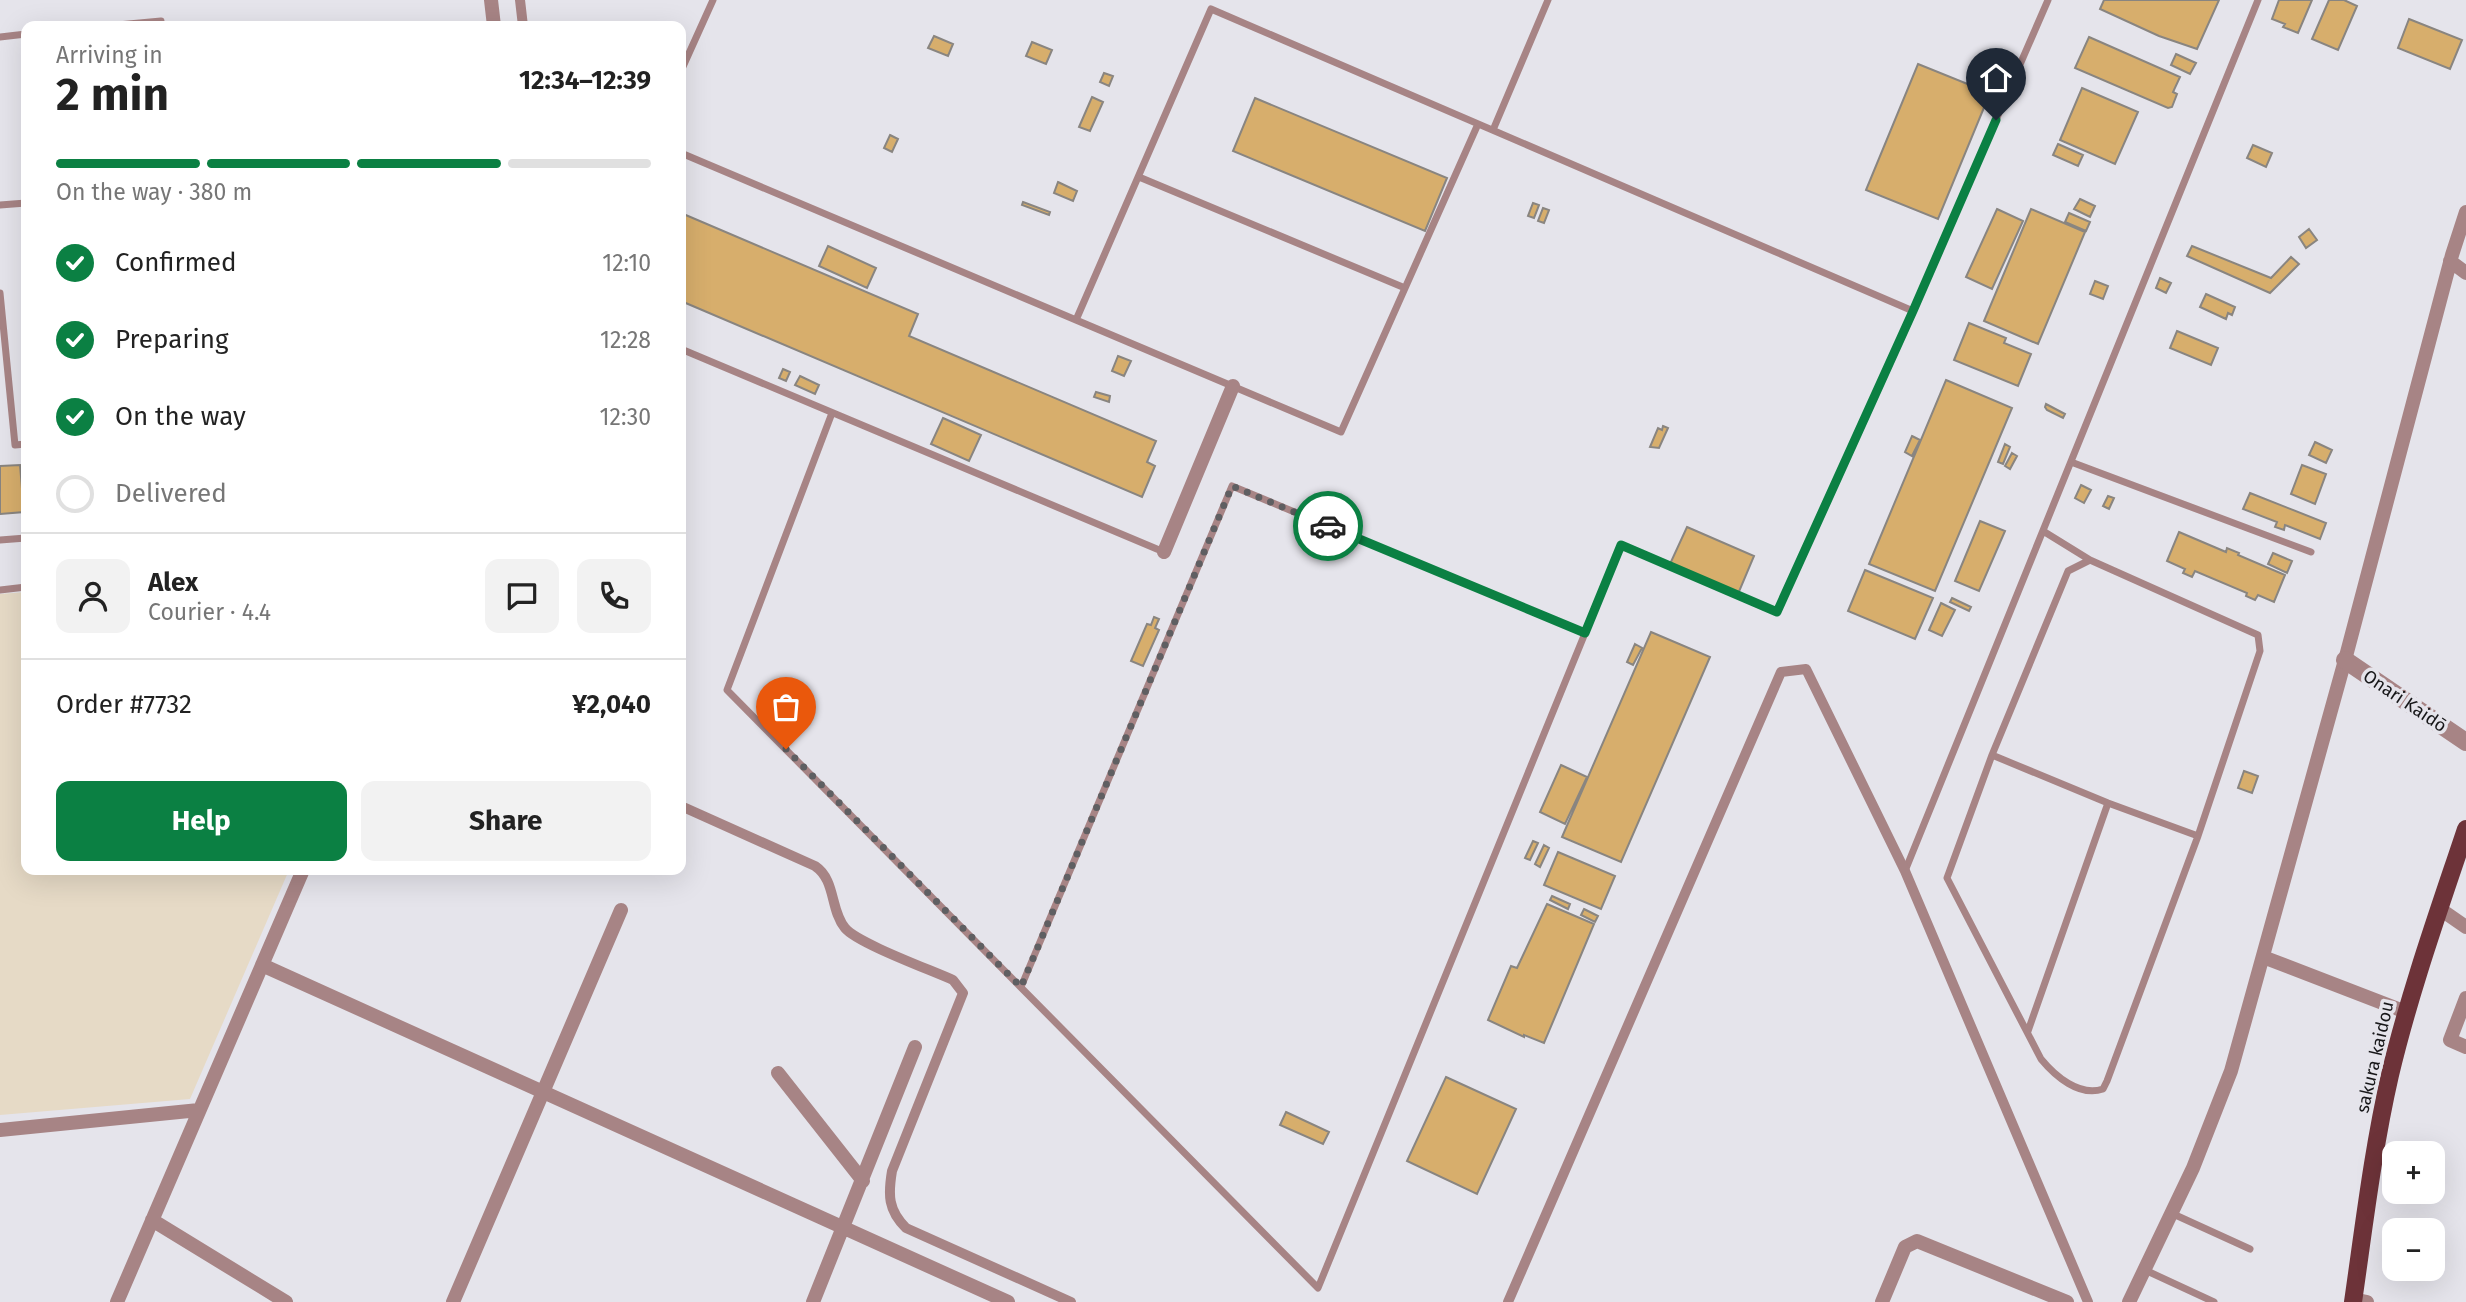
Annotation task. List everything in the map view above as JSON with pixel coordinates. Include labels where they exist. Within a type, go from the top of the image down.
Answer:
[{"type":"main road","name":"sakura kaidou","points":[[2358,1301],[2365,1212],[2390,1077],[2406,1012],[2466,829]]},
{"type":"street","points":[[491,0],[493,21]]},
{"type":"street","points":[[520,0],[522,21]]},
{"type":"street","points":[[2129,1302],[2193,1168],[2231,1071],[2345,660],[2450,261],[2466,212]]},
{"type":"street","points":[[2450,261],[2466,273]]},
{"type":"street","points":[[1164,552],[1233,386]]},
{"type":"street","name":"Onari Kaidō","points":[[2345,660],[2466,742]]},
{"type":"street","points":[[1508,1302],[1781,672],[1806,669],[1905,871],[2088,1302]]},
{"type":"street","points":[[686,808],[823,871],[838,916],[852,936],[953,979],[958,985],[963,993],[892,1171],[889,1201],[898,1220],[906,1228],[1072,1302]]},
{"type":"street","points":[[117,1302],[301,875]]},
{"type":"street","points":[[2440,909],[2466,927]]},
{"type":"street","points":[[453,1302],[621,910]]},
{"type":"street","points":[[2263,957],[2406,1012]]},
{"type":"street","points":[[262,965],[1008,1302]]},
{"type":"street","points":[[2466,998],[2450,1040],[2466,1047]]},
{"type":"street","points":[[813,1302],[915,1047]]},
{"type":"street","points":[[778,1073],[863,1181]]},
{"type":"street","points":[[0,1130],[199,1110]]},
{"type":"street","points":[[152,1220],[286,1302]]},
{"type":"street","points":[[1882,1302],[1905,1247],[1917,1241],[2067,1302]]},
{"type":"lane","points":[[686,60],[713,0]]},
{"type":"lane","points":[[1493,130],[1548,0]]},
{"type":"lane","points":[[832,413],[727,690],[1318,1288],[1621,545],[1777,612],[1913,311],[2048,0]]},
{"type":"lane","points":[[1905,871],[2258,0]]},
{"type":"lane","points":[[1076,320],[1211,9],[1913,311]]},
{"type":"lane","points":[[0,37],[21,35]]},
{"type":"lane","points":[[686,155],[1340,432],[1478,124]]},
{"type":"lane","points":[[1139,177],[1405,288]]},
{"type":"lane","points":[[0,205],[21,203]]},
{"type":"lane","points":[[0,293],[15,445],[21,444]]},
{"type":"lane","points":[[686,351],[1164,552]]},
{"type":"lane","points":[[2071,462],[2311,552]]},
{"type":"lane","points":[[1021,987],[1232,486],[1585,633]]},
{"type":"lane","points":[[2042,531],[2090,560],[2258,635],[2260,651],[2199,836],[2103,1089],[2096,1091],[2065,1083],[2053,1074],[2041,1059],[1947,878],[1992,755],[2068,571],[2090,560]]},
{"type":"lane","points":[[0,540],[21,538]]},
{"type":"lane","points":[[0,590],[21,588]]},
{"type":"lane","points":[[1992,755],[2108,803],[2199,836]]},
{"type":"lane","points":[[2028,1031],[2108,803]]},
{"type":"lane","points":[[2171,1213],[2250,1249]]},
{"type":"lane","points":[[2144,1269],[2214,1302]]},
{"type":"shaded area","points":[[21,592],[21,875],[287,875],[190,1099],[0,1115],[0,594]]},
{"type":"building","points":[[2104,0],[2219,0],[2197,49],[2159,36],[2100,9]]},
{"type":"building","points":[[2279,0],[2312,0],[2298,33],[2272,19]]},
{"type":"building","points":[[2329,0],[2344,0],[2357,6],[2338,50],[2312,39]]},
{"type":"building","points":[[2409,19],[2462,40],[2450,69],[2398,48]]},
{"type":"building","points":[[934,36],[953,44],[948,56],[928,48]]},
{"type":"building","points":[[2089,37],[2180,77],[2173,92],[2177,94],[2172,107],[2168,108],[2075,68]]},
{"type":"building","points":[[1032,42],[1052,50],[1046,64],[1026,56]]},
{"type":"building","points":[[2176,54],[2196,63],[2190,74],[2171,65]]},
{"type":"building","points":[[1918,64],[1990,93],[1938,219],[1866,190]]},
{"type":"building","points":[[1104,73],[1113,76],[1109,86],[1100,82]]},
{"type":"building","points":[[2082,88],[2138,112],[2115,164],[2060,140]]},
{"type":"building","points":[[1092,97],[1103,102],[1090,131],[1079,127]]},
{"type":"building","points":[[1255,98],[1447,178],[1425,231],[1233,151]]},
{"type":"building","points":[[890,135],[898,139],[892,152],[884,148]]},
{"type":"building","points":[[2058,144],[2083,155],[2078,166],[2053,155]]},
{"type":"building","points":[[2253,145],[2272,153],[2266,167],[2247,158]]},
{"type":"building","points":[[1058,182],[1077,191],[1073,201],[1054,193]]},
{"type":"building","points":[[2080,199],[2095,206],[2090,217],[2074,209]]},
{"type":"building","points":[[1023,202],[1050,212],[1049,215],[1022,205]]},
{"type":"building","points":[[1533,203],[1539,205],[1534,218],[1528,216]]},
{"type":"building","points":[[1543,208],[1549,210],[1544,223],[1538,221]]},
{"type":"building","points":[[1997,209],[2023,221],[1992,289],[1966,277]]},
{"type":"building","points":[[2031,209],[2085,232],[2038,344],[1984,321]]},
{"type":"building","points":[[2069,213],[2090,222],[2086,231],[2065,222]]},
{"type":"building","points":[[686,215],[918,314],[909,336],[1156,441],[1147,462],[1155,466],[1142,497],[686,303]]},
{"type":"building","points":[[2309,229],[2317,240],[2306,248],[2299,237]]},
{"type":"building","points":[[828,246],[876,268],[867,288],[819,266]]},
{"type":"building","points":[[2192,246],[2271,278],[2291,257],[2299,264],[2270,293],[2187,256]]},
{"type":"building","points":[[2160,278],[2171,283],[2166,293],[2156,288]]},
{"type":"building","points":[[2095,281],[2108,286],[2103,299],[2090,294]]},
{"type":"building","points":[[2206,294],[2235,307],[2232,315],[2228,313],[2226,319],[2200,307]]},
{"type":"building","points":[[1969,323],[2006,338],[2004,343],[2031,354],[2018,386],[1954,360]]},
{"type":"building","points":[[2177,331],[2218,348],[2211,365],[2170,348]]},
{"type":"building","points":[[1118,356],[1131,361],[1124,376],[1112,371]]},
{"type":"building","points":[[783,369],[790,372],[786,381],[779,378]]},
{"type":"building","points":[[800,376],[819,385],[815,394],[795,385]]},
{"type":"building","points":[[1946,380],[2012,408],[1935,591],[1869,564]]},
{"type":"building","points":[[1096,392],[1110,396],[1109,402],[1094,397]]},
{"type":"building","points":[[2046,404],[2065,414],[2063,418],[2047,410]]},
{"type":"building","points":[[943,418],[981,435],[969,461],[931,444]]},
{"type":"building","points":[[1663,426],[1668,428],[1659,448],[1650,447],[1658,428],[1662,430]]},
{"type":"building","points":[[1912,436],[1920,440],[1912,456],[1905,452]]},
{"type":"building","points":[[2315,442],[2332,450],[2326,463],[2309,455]]},
{"type":"building","points":[[2005,444],[2010,447],[2003,464],[1998,462]]},
{"type":"building","points":[[2012,453],[2017,456],[2010,469],[2005,466]]},
{"type":"building","points":[[20,465],[21,512],[0,514],[0,466]]},
{"type":"building","points":[[2302,465],[2326,474],[2315,504],[2291,494]]},
{"type":"building","points":[[2081,485],[2091,490],[2084,503],[2075,498]]},
{"type":"building","points":[[2250,493],[2326,523],[2320,539],[2285,525],[2284,530],[2275,527],[2277,522],[2243,509]]},
{"type":"building","points":[[2108,496],[2114,498],[2109,509],[2103,506]]},
{"type":"building","points":[[1980,521],[2005,531],[1979,591],[1955,581]]},
{"type":"building","points":[[1687,527],[1754,556],[1738,594],[1670,564]]},
{"type":"building","points":[[2179,532],[2226,552],[2227,548],[2285,575],[2274,602],[2258,595],[2255,600],[2246,596],[2247,593],[2195,571],[2192,577],[2183,573],[2185,569],[2167,561]]},
{"type":"building","points":[[2273,553],[2292,561],[2287,573],[2268,564]]},
{"type":"building","points":[[1865,570],[1933,598],[1915,639],[1848,611]]},
{"type":"building","points":[[1952,598],[1971,607],[1969,611],[1950,602]]},
{"type":"building","points":[[1941,603],[1955,610],[1942,636],[1929,630]]},
{"type":"building","points":[[1154,617],[1159,619],[1155,628],[1159,630],[1143,666],[1131,661],[1147,624],[1151,625]]},
{"type":"building","points":[[1651,632],[1710,657],[1621,862],[1562,837]]},
{"type":"building","points":[[1635,644],[1642,648],[1633,665],[1627,662]]},
{"type":"building","points":[[1561,765],[1587,777],[1565,824],[1540,812]]},
{"type":"building","points":[[2244,771],[2258,776],[2252,793],[2238,788]]},
{"type":"building","points":[[1533,841],[1538,843],[1530,860],[1525,858]]},
{"type":"building","points":[[1544,845],[1549,848],[1540,867],[1535,864]]},
{"type":"building","points":[[1558,852],[1615,876],[1601,909],[1544,885]]},
{"type":"building","points":[[1552,896],[1570,904],[1568,909],[1550,900]]},
{"type":"building","points":[[1547,904],[1594,924],[1544,1043],[1488,1020],[1511,966],[1517,968]]},
{"type":"building","points":[[1584,909],[1598,916],[1595,922],[1581,915]]},
{"type":"building","points":[[1446,1077],[1516,1109],[1477,1194],[1407,1161]]},
{"type":"building","points":[[1286,1112],[1329,1132],[1323,1144],[1280,1125]]},
{"type":"way so far","points":[[786,749],[1021,987],[1232,486],[1328,526]]},
{"type":"route","points":[[1328,526],[1585,633],[1621,545],[1777,612],[1996,120]]}]
